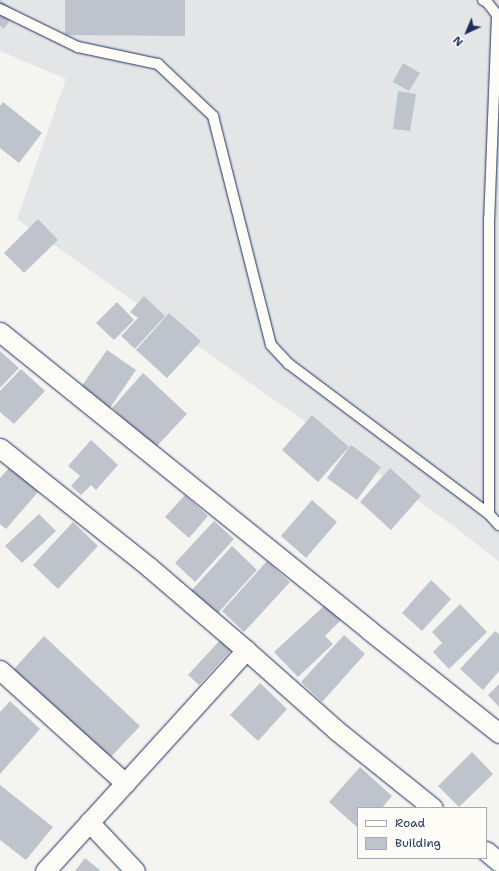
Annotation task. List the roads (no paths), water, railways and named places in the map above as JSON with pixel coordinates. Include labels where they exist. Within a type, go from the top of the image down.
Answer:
[{"type":"street","points":[[0,332],[499,733]]},
{"type":"street","points":[[0,448],[149,567],[336,730],[432,807]]},
{"type":"street","points":[[45,871],[246,650]]},
{"type":"street","points":[[0,670],[125,783]]},
{"type":"street","points":[[89,822],[135,871]]},
{"type":"street","points":[[487,852],[499,862]]},
{"type":"lane","points":[[483,0],[487,2],[497,16],[489,219],[489,514]]},
{"type":"lane","points":[[0,9],[78,47],[158,64],[213,116],[271,345],[289,364],[489,514],[499,525]]}]
